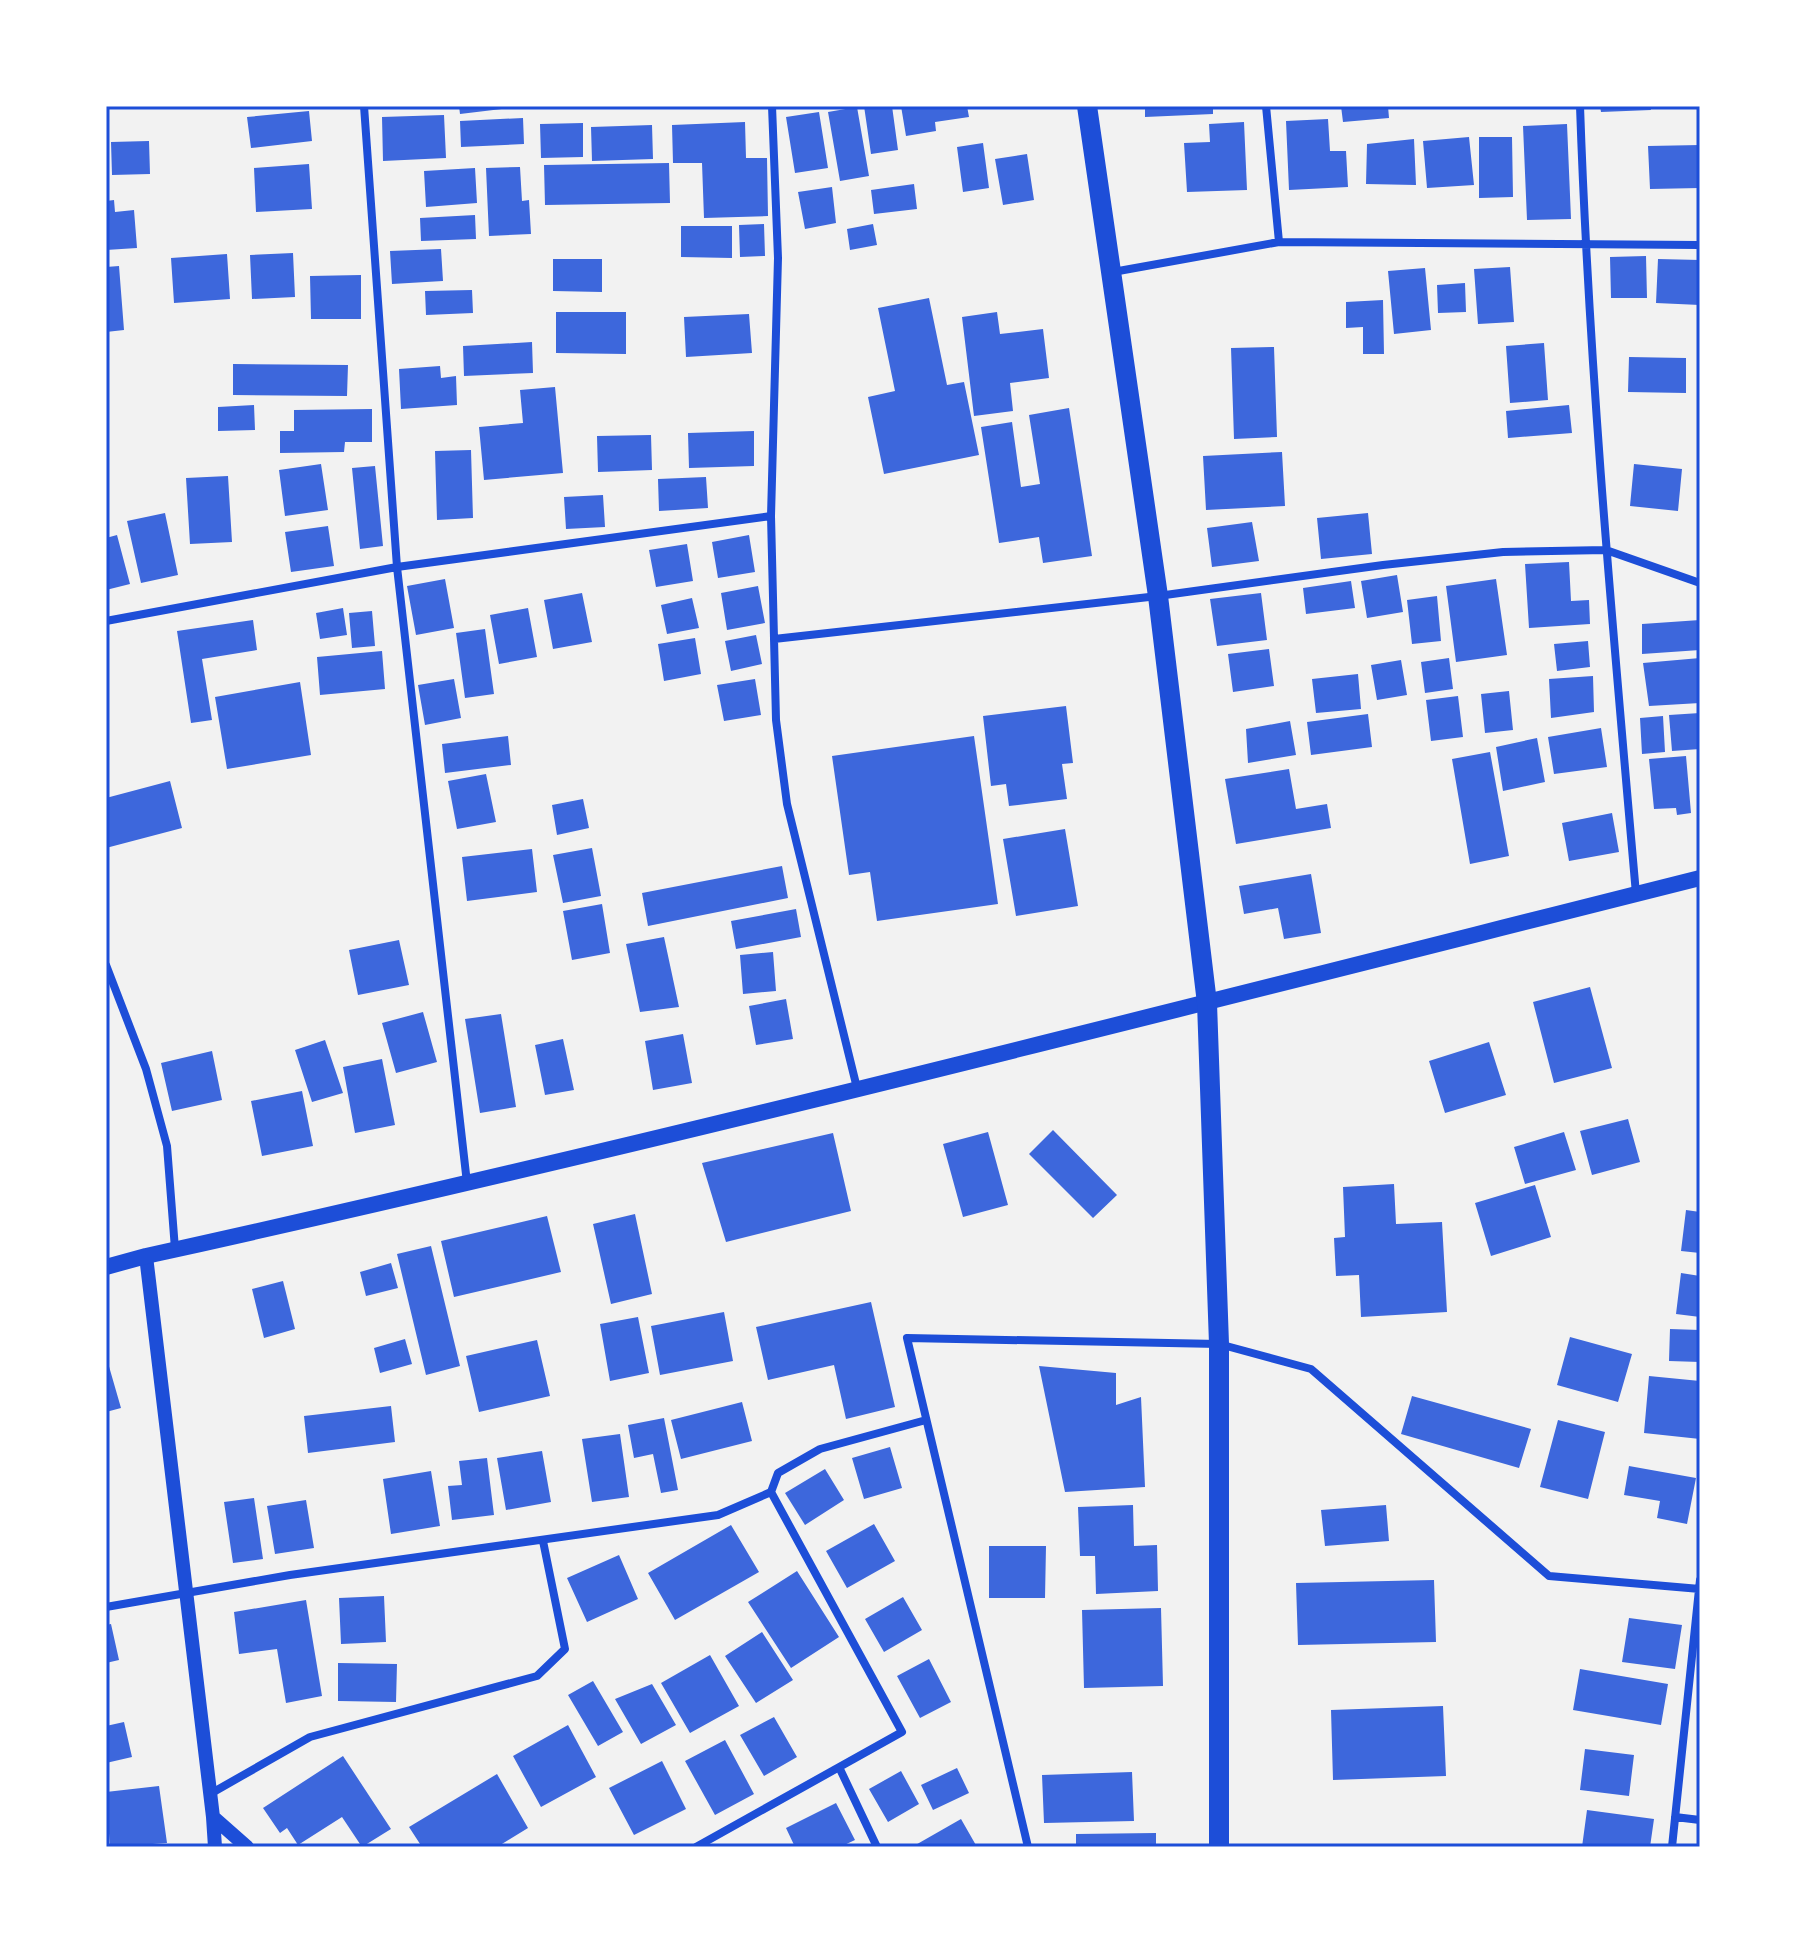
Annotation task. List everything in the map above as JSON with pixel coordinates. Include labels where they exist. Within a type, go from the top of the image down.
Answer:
[{"type":"main road","points":[[1087,106],[1158,596],[1207,1003],[1219,1344],[1219,1847]]},
{"type":"main road","points":[[106,1267],[467,1184],[1207,1003],[1700,878]]},
{"type":"street","points":[[364,106],[397,567],[467,1184]]},
{"type":"street","points":[[772,106],[778,258],[771,516],[776,720],[787,804],[857,1088]]},
{"type":"street","points":[[1266,106],[1279,242]]},
{"type":"street","points":[[1580,106],[1585,246],[1606,550],[1636,894]]},
{"type":"street","points":[[1112,273],[1279,242],[1700,245]]},
{"type":"street","points":[[106,621],[397,567],[771,516]]},
{"type":"street","points":[[774,639],[1158,596],[1503,552],[1606,550],[1700,583]]},
{"type":"street","points":[[106,965],[146,1069],[167,1146],[175,1250]]},
{"type":"street","points":[[146,1256],[215,1847]]},
{"type":"street","points":[[1028,1847],[907,1338],[1219,1344],[1311,1369],[1549,1576],[1700,1586],[1672,1847]]},
{"type":"street","points":[[106,1607],[290,1575],[718,1515],[771,1492],[778,1473],[820,1449],[926,1420]]},
{"type":"street","points":[[696,1847],[902,1732],[771,1492]]},
{"type":"street","points":[[210,1795],[310,1737],[537,1676],[565,1649],[543,1541]]},
{"type":"street","points":[[839,1767],[877,1847]]},
{"type":"street","points":[[213,1817],[247,1847]]},
{"type":"street","points":[[1675,1817],[1700,1820]]},
{"type":"building","points":[[459,106],[510,106],[510,108],[460,114]]},
{"type":"building","points":[[864,106],[892,106],[898,150],[871,154]]},
{"type":"building","points":[[901,106],[967,106],[969,117],[935,122],[936,131],[906,136]]},
{"type":"building","points":[[1145,106],[1213,106],[1213,114],[1145,117]]},
{"type":"building","points":[[1341,106],[1388,106],[1389,118],[1343,122]]},
{"type":"building","points":[[1600,106],[1650,106],[1651,110],[1601,112]]},
{"type":"building","points":[[857,107],[869,176],[840,181],[828,112]]},
{"type":"building","points":[[309,111],[312,141],[251,148],[247,117]]},
{"type":"building","points":[[819,112],[828,168],[795,173],[786,117]]},
{"type":"building","points":[[444,115],[446,158],[383,161],[382,117]]},
{"type":"building","points":[[523,118],[524,144],[461,147],[460,121]]},
{"type":"building","points":[[1328,119],[1330,151],[1346,151],[1348,187],[1289,190],[1286,121]]},
{"type":"building","points":[[745,122],[746,158],[767,158],[768,216],[704,218],[702,163],[673,163],[672,125]]},
{"type":"building","points":[[1244,122],[1247,190],[1187,192],[1184,143],[1210,142],[1209,124]]},
{"type":"building","points":[[583,123],[583,157],[541,158],[540,124]]},
{"type":"building","points":[[1567,124],[1571,219],[1527,220],[1523,126]]},
{"type":"building","points":[[652,125],[653,159],[592,161],[591,127]]},
{"type":"building","points":[[1469,137],[1474,185],[1427,188],[1423,141]]},
{"type":"building","points":[[1479,137],[1512,137],[1513,197],[1479,198]]},
{"type":"building","points":[[1414,139],[1416,185],[1366,184],[1367,144]]},
{"type":"building","points":[[149,141],[150,174],[112,175],[111,142]]},
{"type":"building","points":[[983,143],[989,188],[963,192],[957,147]]},
{"type":"building","points":[[1700,145],[1700,188],[1650,189],[1648,146]]},
{"type":"building","points":[[1027,154],[1034,200],[1003,205],[995,159]]},
{"type":"building","points":[[669,163],[670,203],[545,205],[544,165]]},
{"type":"building","points":[[309,164],[312,209],[256,212],[254,168]]},
{"type":"building","points":[[520,167],[522,201],[529,200],[531,234],[489,236],[486,168]]},
{"type":"building","points":[[475,168],[477,203],[426,207],[424,171]]},
{"type":"building","points":[[914,184],[917,209],[874,214],[871,190]]},
{"type":"building","points":[[832,187],[836,223],[805,229],[798,192]]},
{"type":"building","points":[[114,200],[115,212],[134,210],[137,248],[106,250],[106,201]]},
{"type":"building","points":[[475,215],[476,239],[421,241],[420,218]]},
{"type":"building","points":[[764,224],[765,256],[740,257],[739,225]]},
{"type":"building","points":[[873,224],[877,245],[850,250],[847,229]]},
{"type":"building","points":[[681,226],[732,226],[732,258],[681,257]]},
{"type":"building","points":[[441,249],[443,281],[392,284],[390,251]]},
{"type":"building","points":[[293,253],[295,297],[252,299],[250,255]]},
{"type":"building","points":[[227,254],[230,299],[174,303],[171,258]]},
{"type":"building","points":[[1646,256],[1647,298],[1611,298],[1610,257]]},
{"type":"building","points":[[553,259],[602,259],[602,292],[553,291]]},
{"type":"building","points":[[1658,259],[1700,260],[1700,305],[1656,303]]},
{"type":"building","points":[[119,266],[124,330],[106,332],[106,267]]},
{"type":"building","points":[[1510,267],[1514,322],[1478,324],[1474,269]]},
{"type":"building","points":[[1425,268],[1431,330],[1394,334],[1388,271]]},
{"type":"building","points":[[361,275],[361,319],[311,319],[310,276]]},
{"type":"building","points":[[1465,283],[1466,312],[1438,313],[1437,285]]},
{"type":"building","points":[[472,290],[473,313],[426,315],[425,291]]},
{"type":"building","points":[[929,298],[947,385],[964,382],[979,455],[884,474],[868,397],[895,391],[878,308]]},
{"type":"building","points":[[1383,300],[1384,354],[1363,354],[1363,327],[1346,328],[1346,302]]},
{"type":"building","points":[[556,312],[626,312],[626,354],[556,353]]},
{"type":"building","points":[[997,312],[1000,334],[1043,329],[1049,378],[1010,383],[1013,411],[974,416],[962,317]]},
{"type":"building","points":[[749,314],[752,353],[686,357],[684,317]]},
{"type":"building","points":[[532,342],[533,373],[464,376],[463,346]]},
{"type":"building","points":[[1544,343],[1548,400],[1510,403],[1506,346]]},
{"type":"building","points":[[1274,347],[1277,437],[1234,439],[1231,348]]},
{"type":"building","points":[[1629,357],[1686,358],[1686,393],[1628,392]]},
{"type":"building","points":[[233,364],[348,365],[347,396],[233,395]]},
{"type":"building","points":[[440,366],[441,378],[456,376],[457,405],[401,409],[399,369]]},
{"type":"building","points":[[555,387],[563,473],[484,480],[479,427],[523,423],[520,390]]},
{"type":"building","points":[[254,405],[255,430],[218,431],[218,407]]},
{"type":"building","points":[[1569,405],[1572,433],[1508,438],[1506,411]]},
{"type":"building","points":[[1069,408],[1092,556],[1043,563],[1039,537],[999,543],[981,427],[1012,422],[1021,487],[1040,484],[1029,415]]},
{"type":"building","points":[[372,409],[372,442],[345,442],[344,452],[280,453],[280,431],[294,431],[294,410]]},
{"type":"building","points":[[754,431],[754,466],[689,468],[688,433]]},
{"type":"building","points":[[651,435],[652,470],[598,472],[597,436]]},
{"type":"building","points":[[471,450],[473,518],[437,520],[435,451]]},
{"type":"building","points":[[1282,452],[1285,506],[1206,510],[1203,456]]},
{"type":"building","points":[[321,464],[328,510],[285,516],[279,470]]},
{"type":"building","points":[[1634,464],[1682,469],[1678,511],[1630,506]]},
{"type":"building","points":[[375,466],[383,546],[360,549],[352,468]]},
{"type":"building","points":[[228,476],[232,542],[190,544],[186,478]]},
{"type":"building","points":[[706,477],[708,508],[659,511],[658,479]]},
{"type":"building","points":[[603,495],[605,527],[566,529],[564,497]]},
{"type":"building","points":[[165,513],[178,575],[141,583],[127,521]]},
{"type":"building","points":[[1368,513],[1372,554],[1321,559],[1317,518]]},
{"type":"building","points":[[1252,522],[1259,561],[1212,567],[1207,528]]},
{"type":"building","points":[[328,526],[334,566],[291,572],[285,532]]},
{"type":"building","points":[[117,535],[130,584],[106,590],[106,538]]},
{"type":"building","points":[[749,535],[755,572],[718,578],[712,542]]},
{"type":"building","points":[[687,544],[693,581],[656,587],[649,550]]},
{"type":"building","points":[[1569,562],[1571,601],[1589,600],[1590,624],[1529,628],[1525,564]]},
{"type":"building","points":[[1397,575],[1403,612],[1367,618],[1361,581]]},
{"type":"building","points":[[445,579],[454,628],[416,635],[407,586]]},
{"type":"building","points":[[1496,579],[1507,655],[1456,662],[1446,586]]},
{"type":"building","points":[[1351,581],[1355,608],[1306,614],[1303,588]]},
{"type":"building","points":[[758,586],[765,623],[727,630],[721,593]]},
{"type":"building","points":[[582,593],[592,642],[553,649],[544,600]]},
{"type":"building","points":[[1261,593],[1267,640],[1217,646],[1210,599]]},
{"type":"building","points":[[1437,596],[1441,641],[1412,644],[1407,600]]},
{"type":"building","points":[[692,598],[699,628],[667,634],[661,605]]},
{"type":"building","points":[[343,608],[347,635],[320,639],[316,613]]},
{"type":"building","points":[[528,608],[537,657],[499,664],[490,615]]},
{"type":"building","points":[[372,611],[375,646],[352,648],[349,613]]},
{"type":"building","points":[[253,620],[257,650],[202,659],[212,720],[191,723],[177,631]]},
{"type":"building","points":[[1700,620],[1700,650],[1642,654],[1642,624]]},
{"type":"building","points":[[485,629],[494,694],[465,698],[456,633]]},
{"type":"building","points":[[756,635],[762,664],[731,671],[725,641]]},
{"type":"building","points":[[695,638],[701,674],[664,681],[658,644]]},
{"type":"building","points":[[1588,641],[1590,667],[1557,671],[1554,644]]},
{"type":"building","points":[[1269,649],[1274,686],[1233,692],[1228,654]]},
{"type":"building","points":[[382,651],[385,689],[320,695],[317,657]]},
{"type":"building","points":[[1449,658],[1453,689],[1425,693],[1421,662]]},
{"type":"building","points":[[1700,658],[1700,703],[1649,706],[1643,663]]},
{"type":"building","points":[[1401,660],[1407,695],[1377,700],[1371,665]]},
{"type":"building","points":[[1358,674],[1361,709],[1316,713],[1312,679]]},
{"type":"building","points":[[1593,676],[1594,712],[1551,718],[1549,679]]},
{"type":"building","points":[[454,679],[461,718],[425,725],[418,685]]},
{"type":"building","points":[[755,679],[761,715],[724,721],[717,685]]},
{"type":"building","points":[[300,682],[311,755],[227,769],[215,697]]},
{"type":"building","points":[[1509,691],[1513,730],[1485,733],[1481,694]]},
{"type":"building","points":[[1458,696],[1463,737],[1431,741],[1426,700]]},
{"type":"building","points":[[1066,706],[1073,763],[1062,764],[1067,799],[1009,806],[1006,784],[991,786],[983,716]]},
{"type":"building","points":[[1700,713],[1700,749],[1672,751],[1669,715]]},
{"type":"building","points":[[1368,714],[1372,747],[1311,755],[1307,722]]},
{"type":"building","points":[[1663,716],[1665,752],[1642,754],[1640,718]]},
{"type":"building","points":[[1290,721],[1296,755],[1248,763],[1246,729]]},
{"type":"building","points":[[1601,728],[1607,767],[1554,774],[1548,737]]},
{"type":"building","points":[[508,736],[511,765],[445,773],[442,744]]},
{"type":"building","points":[[974,736],[998,904],[877,921],[870,872],[849,875],[832,756]]},
{"type":"building","points":[[1537,738],[1545,782],[1503,791],[1496,747]]},
{"type":"building","points":[[1490,752],[1509,856],[1470,864],[1452,759]]},
{"type":"building","points":[[1686,756],[1691,813],[1677,815],[1676,808],[1654,809],[1649,759]]},
{"type":"building","points":[[1289,769],[1296,809],[1327,804],[1331,828],[1236,844],[1225,779]]},
{"type":"building","points":[[486,774],[496,822],[457,829],[448,781]]},
{"type":"building","points":[[170,781],[182,828],[106,848],[106,798]]},
{"type":"building","points":[[583,799],[589,828],[557,835],[552,805]]},
{"type":"building","points":[[1612,813],[1619,852],[1569,861],[1562,823]]},
{"type":"building","points":[[1065,829],[1078,906],[1016,916],[1003,839]]},
{"type":"building","points":[[592,848],[601,896],[563,903],[553,855]]},
{"type":"building","points":[[532,849],[537,892],[467,901],[462,857]]},
{"type":"building","points":[[782,866],[788,898],[648,926],[642,893]]},
{"type":"building","points":[[1311,874],[1321,933],[1284,939],[1278,908],[1244,914],[1239,886]]},
{"type":"building","points":[[602,904],[610,953],[572,960],[563,911]]},
{"type":"building","points":[[796,909],[801,937],[736,949],[731,921]]},
{"type":"building","points":[[664,937],[679,1007],[640,1012],[626,944]]},
{"type":"building","points":[[399,940],[409,985],[358,995],[349,950]]},
{"type":"building","points":[[773,952],[776,991],[743,994],[740,955]]},
{"type":"building","points":[[1590,987],[1612,1068],[1554,1083],[1533,1002]]},
{"type":"building","points":[[786,999],[793,1039],[756,1045],[749,1006]]},
{"type":"building","points":[[423,1012],[437,1062],[396,1073],[382,1023]]},
{"type":"building","points":[[501,1014],[516,1107],[480,1113],[465,1019]]},
{"type":"building","points":[[683,1034],[692,1083],[653,1090],[645,1041]]},
{"type":"building","points":[[563,1039],[574,1090],[545,1095],[535,1045]]},
{"type":"building","points":[[325,1040],[343,1093],[312,1102],[295,1050]]},
{"type":"building","points":[[1489,1042],[1506,1095],[1445,1113],[1429,1061]]},
{"type":"building","points":[[212,1051],[222,1100],[172,1111],[161,1063]]},
{"type":"building","points":[[382,1059],[395,1125],[355,1133],[343,1067]]},
{"type":"building","points":[[302,1091],[313,1146],[262,1156],[251,1101]]},
{"type":"building","points":[[1628,1119],[1640,1162],[1592,1175],[1580,1131]]},
{"type":"building","points":[[1053,1130],[1117,1195],[1093,1218],[1029,1154]]},
{"type":"building","points":[[988,1132],[1008,1205],[963,1217],[943,1144]]},
{"type":"building","points":[[1564,1132],[1576,1170],[1525,1184],[1514,1147]]},
{"type":"building","points":[[833,1133],[851,1211],[726,1242],[702,1163]]},
{"type":"building","points":[[1394,1184],[1396,1224],[1442,1222],[1447,1312],[1361,1317],[1359,1275],[1336,1276],[1334,1238],[1345,1237],[1343,1187]]},
{"type":"building","points":[[1535,1185],[1551,1237],[1491,1256],[1475,1203]]},
{"type":"building","points":[[1686,1210],[1700,1212],[1700,1253],[1681,1251]]},
{"type":"building","points":[[635,1214],[652,1294],[611,1304],[593,1224]]},
{"type":"building","points":[[547,1216],[561,1272],[454,1297],[441,1241]]},
{"type":"building","points":[[431,1246],[460,1366],[426,1375],[397,1254]]},
{"type":"building","points":[[391,1263],[398,1288],[366,1296],[360,1272]]},
{"type":"building","points":[[1681,1273],[1700,1276],[1700,1317],[1676,1314]]},
{"type":"building","points":[[283,1281],[295,1329],[264,1338],[252,1289]]},
{"type":"building","points":[[871,1302],[895,1407],[846,1419],[834,1365],[768,1380],[756,1327]]},
{"type":"building","points":[[724,1312],[733,1361],[660,1375],[651,1326]]},
{"type":"building","points":[[638,1317],[649,1373],[610,1381],[600,1324]]},
{"type":"building","points":[[1670,1329],[1700,1330],[1700,1362],[1669,1361]]},
{"type":"building","points":[[1570,1337],[1632,1354],[1618,1402],[1557,1385]]},
{"type":"building","points":[[405,1339],[412,1364],[380,1373],[374,1348]]},
{"type":"building","points":[[537,1340],[550,1396],[479,1412],[466,1356]]},
{"type":"building","points":[[106,1356],[121,1408],[106,1412]]},
{"type":"building","points":[[1039,1366],[1116,1373],[1116,1405],[1141,1397],[1145,1487],[1065,1492]]},
{"type":"building","points":[[1649,1376],[1700,1381],[1700,1439],[1644,1433]]},
{"type":"building","points":[[1412,1396],[1531,1429],[1519,1468],[1401,1434]]},
{"type":"building","points":[[742,1402],[752,1441],[681,1459],[671,1420]]},
{"type":"building","points":[[391,1406],[395,1442],[308,1453],[304,1416]]},
{"type":"building","points":[[664,1418],[678,1490],[661,1493],[653,1454],[634,1458],[628,1425]]},
{"type":"building","points":[[1558,1420],[1605,1432],[1588,1499],[1540,1487]]},
{"type":"building","points":[[620,1434],[629,1497],[592,1502],[582,1439]]},
{"type":"building","points":[[890,1447],[902,1488],[864,1499],[852,1458]]},
{"type":"building","points":[[542,1451],[551,1502],[506,1510],[497,1458]]},
{"type":"building","points":[[487,1458],[494,1515],[452,1520],[448,1486],[462,1485],[459,1461]]},
{"type":"building","points":[[1629,1466],[1696,1478],[1687,1524],[1657,1518],[1660,1501],[1624,1495]]},
{"type":"building","points":[[825,1469],[844,1500],[805,1525],[785,1493]]},
{"type":"building","points":[[431,1471],[440,1526],[391,1534],[383,1479]]},
{"type":"building","points":[[254,1498],[263,1559],[233,1563],[224,1502]]},
{"type":"building","points":[[306,1500],[314,1548],[275,1554],[267,1506]]},
{"type":"building","points":[[1133,1505],[1134,1546],[1157,1545],[1158,1591],[1096,1594],[1095,1556],[1080,1556],[1078,1507]]},
{"type":"building","points":[[1386,1505],[1389,1541],[1325,1546],[1321,1510]]},
{"type":"building","points":[[874,1524],[895,1561],[847,1588],[826,1551]]},
{"type":"building","points":[[731,1525],[759,1572],[675,1620],[648,1573]]},
{"type":"building","points":[[989,1546],[1046,1546],[1045,1598],[989,1598]]},
{"type":"building","points":[[619,1555],[638,1599],[587,1622],[567,1578]]},
{"type":"building","points":[[797,1571],[839,1637],[791,1668],[748,1602]]},
{"type":"building","points":[[1434,1580],[1436,1642],[1298,1645],[1296,1583]]},
{"type":"building","points":[[384,1596],[386,1642],[341,1644],[339,1598]]},
{"type":"building","points":[[903,1597],[922,1630],[884,1652],[865,1619]]},
{"type":"building","points":[[306,1600],[322,1696],[286,1703],[277,1649],[239,1654],[234,1612]]},
{"type":"building","points":[[1161,1608],[1163,1686],[1084,1688],[1082,1610]]},
{"type":"building","points":[[1629,1618],[1682,1625],[1675,1669],[1622,1662]]},
{"type":"building","points":[[111,1624],[119,1660],[106,1663],[106,1625]]},
{"type":"building","points":[[762,1632],[793,1680],[756,1703],[725,1656]]},
{"type":"building","points":[[710,1655],[739,1706],[690,1733],[661,1683]]},
{"type":"building","points":[[929,1659],[951,1702],[920,1718],[897,1676]]},
{"type":"building","points":[[338,1663],[397,1664],[396,1702],[338,1701]]},
{"type":"building","points":[[1580,1669],[1668,1684],[1661,1725],[1573,1710]]},
{"type":"building","points":[[593,1681],[623,1732],[598,1746],[568,1695]]},
{"type":"building","points":[[652,1684],[676,1725],[641,1744],[615,1699]]},
{"type":"building","points":[[1443,1706],[1446,1776],[1333,1780],[1331,1710]]},
{"type":"building","points":[[774,1717],[797,1757],[764,1776],[740,1735]]},
{"type":"building","points":[[124,1722],[132,1757],[106,1763],[106,1726]]},
{"type":"building","points":[[568,1725],[596,1777],[541,1807],[513,1756]]},
{"type":"building","points":[[725,1740],[754,1794],[715,1815],[685,1761]]},
{"type":"building","points":[[1585,1749],[1634,1755],[1629,1796],[1580,1790]]},
{"type":"building","points":[[343,1756],[391,1829],[362,1847],[342,1817],[298,1845],[287,1828],[280,1833],[263,1808]]},
{"type":"building","points":[[662,1761],[686,1809],[634,1835],[609,1788]]},
{"type":"building","points":[[957,1768],[969,1793],[933,1810],[921,1785]]},
{"type":"building","points":[[901,1771],[919,1804],[888,1822],[869,1789]]},
{"type":"building","points":[[1132,1772],[1134,1821],[1044,1823],[1042,1775]]},
{"type":"building","points":[[497,1774],[528,1828],[497,1847],[422,1847],[409,1827]]},
{"type":"building","points":[[159,1786],[167,1843],[110,1847],[106,1792]]},
{"type":"building","points":[[836,1803],[855,1840],[840,1847],[795,1847],[786,1828]]},
{"type":"building","points":[[1587,1810],[1654,1819],[1650,1847],[1582,1847]]},
{"type":"building","points":[[961,1819],[977,1847],[912,1847]]},
{"type":"building","points":[[1156,1833],[1156,1847],[1076,1847],[1076,1834]]}]
